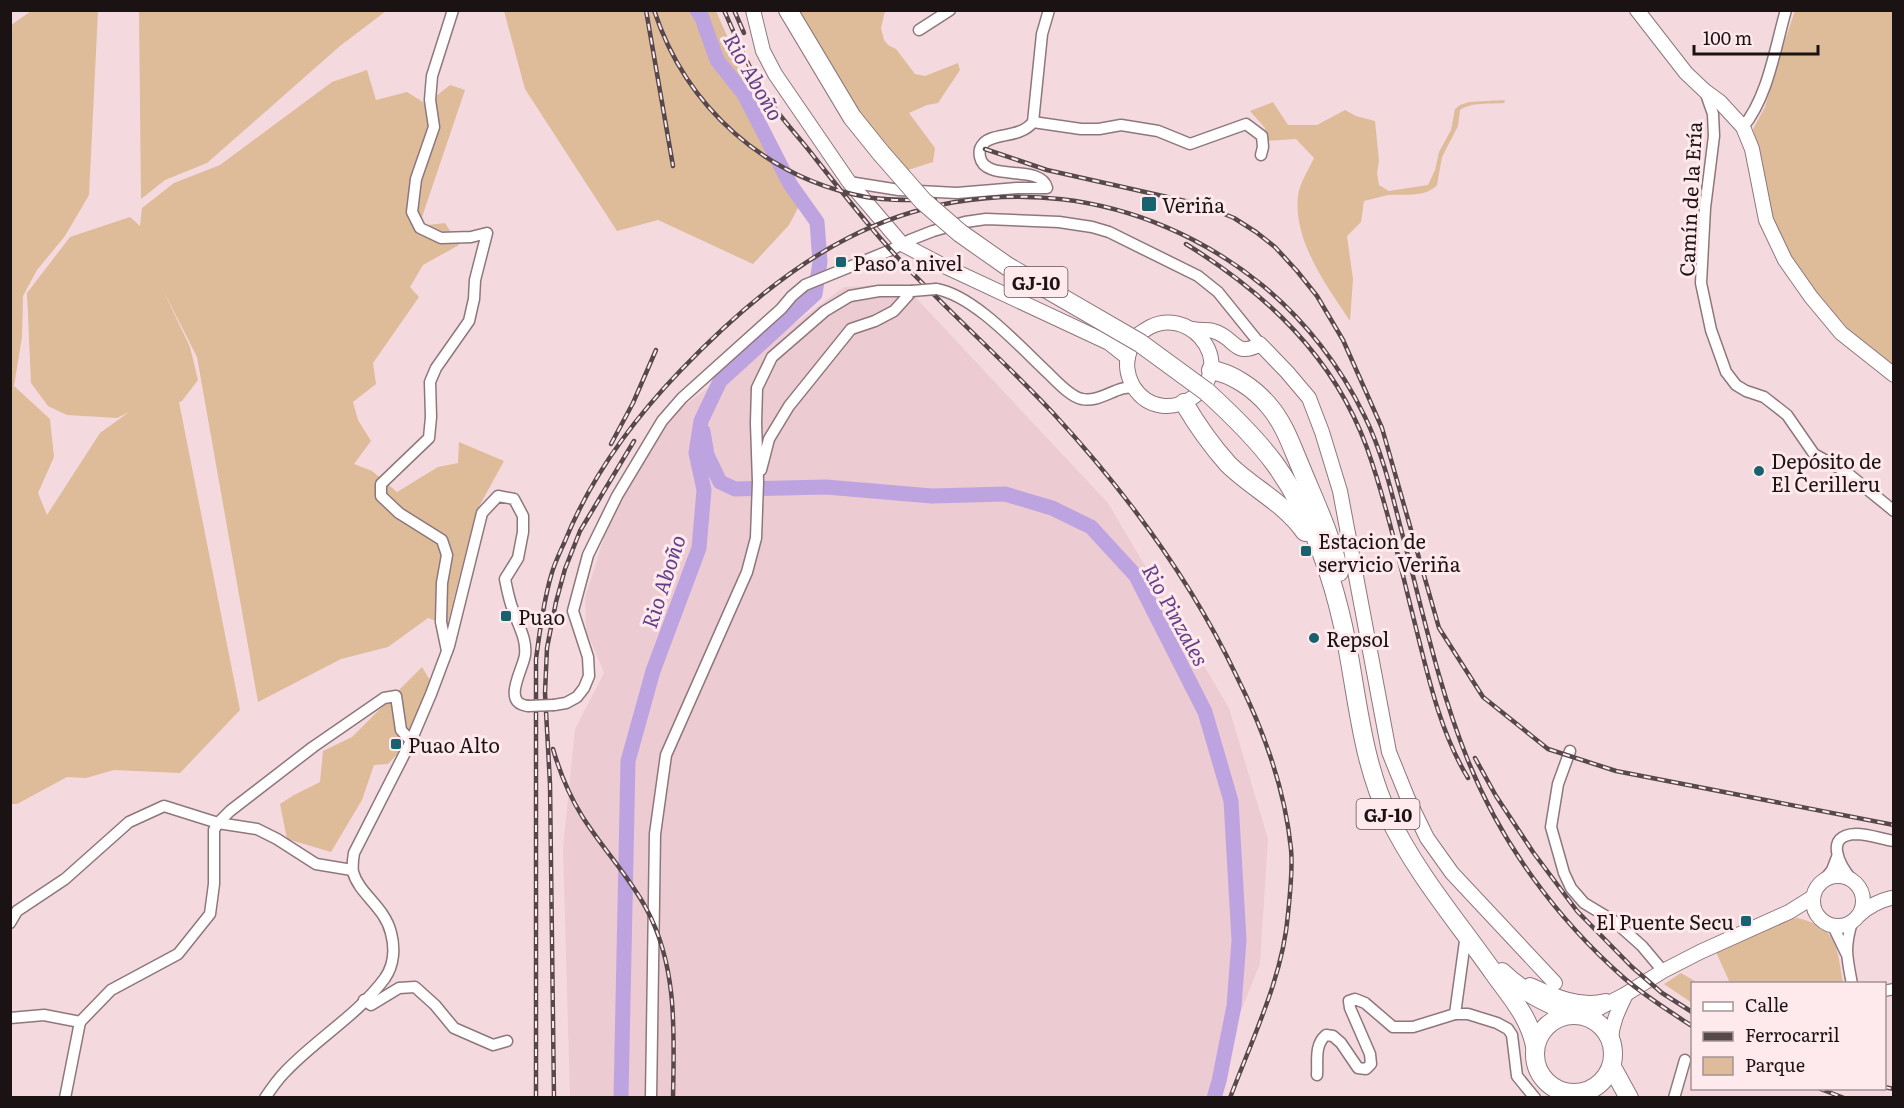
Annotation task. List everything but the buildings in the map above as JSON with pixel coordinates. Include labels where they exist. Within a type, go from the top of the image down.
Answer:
[{"type":"highway","name":"GJ-10","points":[[788,10],[852,117],[923,201],[960,233],[1007,266],[1140,343],[1207,392],[1233,416],[1275,464],[1304,513],[1325,563],[1347,645],[1369,765],[1389,817],[1416,865],[1440,900],[1520,1008],[1533,1035],[1536,1063],[1541,1076],[1551,1087],[1565,1093],[1582,1096],[1604,1080],[1612,1067]]},
{"type":"highway","points":[[1211,370],[1223,371],[1253,390],[1270,406],[1284,429],[1333,543],[1349,618],[1347,645]]},
{"type":"highway","points":[[1184,403],[1202,432],[1229,465],[1295,517],[1307,535],[1318,559],[1339,636],[1342,657],[1352,676]]},
{"type":"highway","name":"GJ-10","points":[[1466,934],[1517,986],[1578,1015],[1596,1020],[1611,1039]]},
{"type":"highway","points":[[1535,1046],[1540,1033],[1550,1022],[1561,1016],[1578,1015]]},
{"type":"highway","points":[[1611,1039],[1614,1052],[1612,1067],[1629,1098]]},
{"type":"street","points":[[447,651],[441,622],[442,583],[447,555],[442,540],[399,513],[381,496],[381,484],[429,438],[430,382],[436,368],[469,321],[475,280],[487,233],[471,237],[441,238],[420,228],[412,212],[416,179],[434,127],[430,100],[432,76],[453,10]]},
{"type":"street","points":[[753,10],[763,51],[775,74],[849,182],[902,244],[952,270],[1109,342],[1128,358]]},
{"type":"street","points":[[919,30],[950,10]]},
{"type":"street","points":[[849,182],[899,190],[957,193],[1047,188],[1046,183],[1039,177],[987,166],[981,159],[980,151],[982,145],[987,141],[1023,130],[1033,122],[1042,34],[1049,10]]},
{"type":"street","points":[[1637,10],[1686,73],[1720,102],[1743,127],[1752,149],[1766,220],[1785,260],[1811,297],[1841,333],[1893,375]]},
{"type":"street","points":[[1743,127],[1752,116],[1761,96],[1786,10]]},
{"type":"street","name":"Camín de la Ería","points":[[1705,91],[1713,114],[1714,136],[1705,208],[1701,283],[1711,330],[1726,372],[1736,385],[1764,397],[1787,415],[1814,454],[1846,472],[1893,511]]},
{"type":"street","points":[[1033,122],[1081,129],[1121,125],[1158,131],[1190,144],[1246,124],[1262,136],[1261,155]]},
{"type":"street","points":[[265,1098],[284,1072],[364,1000],[386,976],[391,964],[393,952],[391,934],[385,915],[358,883],[352,870],[354,853],[411,741],[447,651],[482,513],[498,496],[514,499],[523,516],[518,558],[505,579],[525,645],[525,655],[514,689],[515,698],[519,704],[528,706],[566,703],[576,697],[587,682],[589,664],[573,611],[588,555],[623,486],[663,421],[682,398],[805,285],[954,225],[986,219],[1059,222],[1092,226],[1143,247],[1198,276],[1218,292],[1260,344],[1309,398],[1340,491],[1389,752],[1408,800],[1427,838],[1452,873],[1555,983]]},
{"type":"street","points":[[651,1098],[655,834],[666,755],[747,572],[756,538],[758,516],[756,423],[758,388],[772,357],[825,311],[850,296],[879,291],[936,289],[958,296],[987,318],[1064,389],[1081,399],[1103,397],[1132,382]]},
{"type":"street","points":[[758,482],[769,439],[789,406],[852,329],[894,311],[912,291]]},
{"type":"street","points":[[1109,342],[1122,342],[1152,326],[1166,322],[1180,323],[1193,330],[1207,344],[1211,358],[1211,370],[1207,384],[1197,396],[1184,403],[1170,406],[1156,404],[1145,398],[1132,382],[1128,358],[1137,336]]},
{"type":"street","points":[[1193,330],[1211,330],[1219,333],[1228,337],[1239,349],[1244,350],[1260,344]]},
{"type":"street","points":[[1207,344],[1209,339],[1219,333]]},
{"type":"street","points":[[65,1098],[80,1022],[111,990],[178,954],[210,914],[214,884],[214,830],[218,823],[230,811],[313,747],[384,698],[396,696],[401,729],[411,741]]},
{"type":"street","points":[[1570,751],[1558,784],[1551,826],[1564,873],[1571,888],[1584,903],[1614,921],[1642,946],[1663,971]]},
{"type":"street","points":[[10,922],[17,910],[65,879],[129,822],[164,807],[218,823],[257,829],[278,839],[316,864],[352,870]]},
{"type":"street","points":[[1892,898],[1875,903],[1843,926],[1833,926],[1824,922],[1817,916],[1813,906],[1813,897],[1817,887],[1832,870],[1840,840],[1848,834],[1859,834],[1893,841]]},
{"type":"street","points":[[1837,857],[1863,896],[1863,906],[1847,940],[1846,954]]},
{"type":"street","points":[[1824,880],[1842,876],[1892,898]]},
{"type":"street","points":[[1578,1015],[1622,996],[1663,971],[1789,912],[1813,897]]},
{"type":"street","points":[[1789,912],[1817,916]]},
{"type":"street","points":[[1833,926],[1846,954],[1852,982]]},
{"type":"street","points":[[1455,1014],[1466,934]]},
{"type":"street","points":[[1493,963],[1531,985],[1576,1002],[1597,1004],[1622,996]]},
{"type":"street","points":[[364,1000],[371,1005],[399,988],[415,987],[435,1005],[454,1028],[493,1045],[507,1041]]},
{"type":"street","points":[[1611,1039],[1611,1028],[1622,996]]},
{"type":"street","points":[[1317,1076],[1318,1046],[1326,1035],[1333,1036],[1341,1043],[1358,1068],[1366,1069],[1371,1064],[1370,1054],[1350,1008],[1349,1001],[1356,999],[1365,1003],[1393,1027],[1413,1027],[1455,1014],[1468,1014],[1508,1029],[1512,1035],[1517,1076],[1535,1098]]},
{"type":"street","points":[[10,1018],[44,1015],[80,1022]]},
{"type":"street","points":[[1674,1098],[1685,1060]]},
{"type":"shaded area","points":[[903,284],[1108,503],[1229,708],[1268,839],[1260,964],[1206,1097],[570,1098],[563,848],[575,729],[604,673],[586,629],[585,598],[609,522],[650,447],[678,410],[844,287]]},
{"type":"green space","points":[[139,10],[386,11],[340,46],[207,163],[165,180],[141,199]]},
{"type":"green space","points":[[31,11],[98,11],[89,195],[65,236],[37,270],[23,296],[22,337],[14,386],[50,419],[54,457],[38,493],[47,515],[100,433],[129,412],[117,418],[67,415],[48,406],[31,383],[27,293],[70,237],[130,217],[140,226],[142,208],[174,183],[220,165],[332,82],[367,70],[376,100],[407,92],[426,104],[450,85],[465,90],[419,226],[445,223],[459,245],[423,265],[410,287],[419,297],[373,363],[376,384],[353,402],[358,420],[371,441],[354,464],[372,471],[397,492],[438,467],[458,463],[459,442],[504,461],[476,512],[447,625],[428,618],[388,647],[341,659],[258,702],[197,357],[163,290],[190,347],[198,380],[179,402],[240,710],[180,773],[114,770],[86,778],[67,777],[17,804],[11,804],[10,26]]},
{"type":"green space","points":[[504,11],[716,11],[744,74],[754,127],[794,178],[799,206],[789,225],[753,264],[658,220],[617,231],[525,89]]},
{"type":"green space","points":[[799,11],[885,11],[881,28],[884,40],[896,49],[915,74],[925,76],[958,63],[960,70],[938,103],[909,113],[935,148],[933,162],[908,170],[856,107]]},
{"type":"green space","points":[[1795,11],[1893,11],[1892,366],[1851,332],[1822,301],[1790,255],[1771,222],[1753,129],[1765,107]]},
{"type":"green space","points":[[1505,100],[1504,103],[1475,105],[1460,110],[1458,126],[1442,157],[1437,185],[1432,189],[1421,194],[1388,195],[1364,201],[1361,222],[1347,236],[1353,279],[1350,321],[1322,278],[1306,246],[1301,230],[1298,196],[1314,158],[1296,139],[1266,141],[1265,128],[1250,111],[1273,102],[1288,125],[1317,125],[1345,110],[1356,116],[1375,121],[1379,185],[1389,191],[1428,185],[1435,170],[1439,152],[1451,130],[1455,109],[1460,105],[1469,102]]},
{"type":"green space","points":[[422,667],[431,682],[399,752],[388,764],[374,765],[362,800],[331,852],[287,839],[280,804],[320,782],[323,751],[352,737]]},
{"type":"green space","points":[[1797,918],[1811,922],[1828,933],[1837,949],[1843,982],[1730,982],[1716,952],[1787,920]]},
{"type":"green space","points":[[1681,973],[1696,982],[1691,982],[1691,1002],[1664,984]]},
{"type":"waterway","name":"Rio Aboño","points":[[621,1098],[628,761],[653,671],[699,548],[704,490],[696,453],[701,421],[720,381],[815,294],[820,262],[817,222],[790,184],[744,94],[717,60],[697,10]]},
{"type":"waterway","name":"Rio Pinzales","points":[[703,431],[707,455],[720,482],[735,489],[826,487],[932,496],[1005,494],[1052,508],[1091,527],[1136,576],[1205,712],[1231,801],[1239,940],[1234,1006],[1214,1098]]},
{"type":"railway","points":[[646,10],[673,166]]},
{"type":"railway","points":[[654,10],[668,45],[687,78],[709,107],[734,133],[763,155],[795,174],[829,188],[866,197],[935,200]]},
{"type":"railway","points":[[724,10],[749,66],[767,97],[855,209],[917,278],[1053,413],[1131,506],[1155,538],[1199,606],[1247,697],[1272,761],[1284,804],[1291,849],[1291,873],[1288,914],[1280,961],[1265,1008],[1230,1098]]},
{"type":"railway","points":[[734,10],[744,33]]},
{"type":"railway","points":[[985,149],[1047,170],[1203,205],[1234,218],[1275,247],[1317,296],[1343,340],[1382,428],[1439,628],[1483,697],[1548,749],[1616,771],[1894,825]]},
{"type":"railway","points":[[536,1098],[536,659],[552,572],[587,494],[629,430],[662,390],[738,315],[802,265],[848,238],[900,216],[954,202],[1008,197],[1062,199],[1115,209],[1167,227],[1216,253],[1262,285],[1293,313],[1321,345],[1345,380],[1377,445],[1391,489],[1447,703],[1480,789],[1496,819],[1532,877],[1575,930],[1632,985],[1691,1025]]},
{"type":"railway","points":[[1186,244],[1244,284],[1294,331],[1317,357],[1353,415],[1381,491],[1442,723],[1468,778]]},
{"type":"railway","points":[[611,444],[633,403],[656,350]]},
{"type":"railway","points":[[554,1098],[550,784],[545,693],[547,648],[565,569],[580,531],[634,441]]},
{"type":"railway","points":[[553,749],[565,784],[577,808],[640,898],[657,932],[669,978],[672,1002],[673,1098]]},
{"type":"railway","points":[[1475,758],[1496,796],[1533,852],[1577,911],[1632,967],[1662,993],[1691,1011]]},
{"type":"railway","points":[[1886,1087],[1894,1089]]},
{"type":"railway","points":[[1823,1090],[1844,1098]]},
{"type":"place","name":"Veriña","points":[[1149,204]]},
{"type":"place","name":"Paso a nivel","points":[[841,262]]},
{"type":"place","name":"Depósito de El Cerilleru","points":[[1759,471]]},
{"type":"place","name":"Estacion de servicio Veriña","points":[[1306,551]]},
{"type":"place","name":"Puao","points":[[506,616]]},
{"type":"place","name":"Repsol","points":[[1314,638]]},
{"type":"place","name":"Puao Alto","points":[[396,744]]},
{"type":"place","name":"El Puente Secu","points":[[1746,921]]}]
